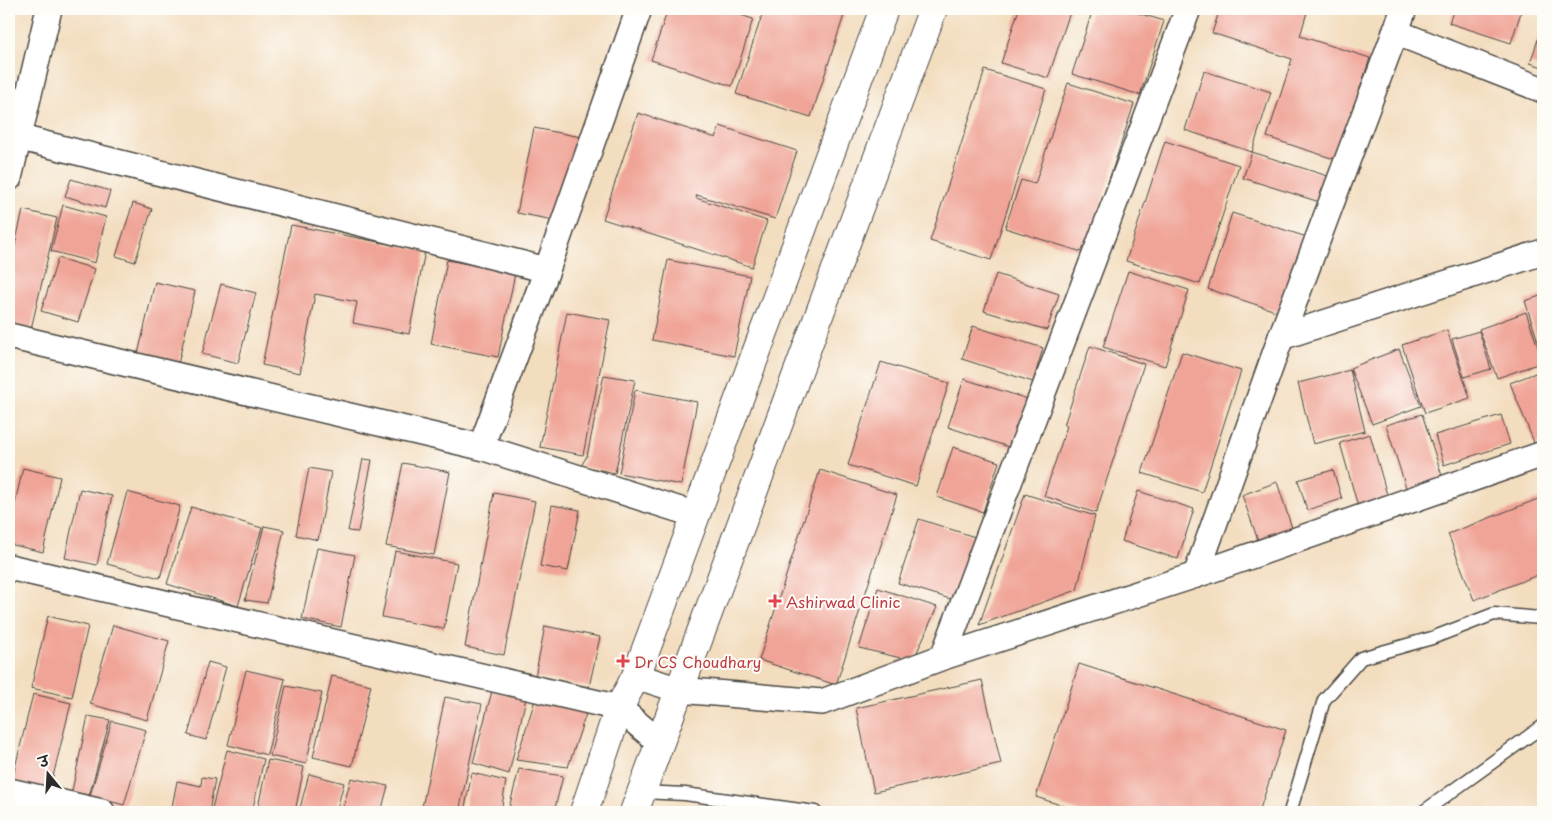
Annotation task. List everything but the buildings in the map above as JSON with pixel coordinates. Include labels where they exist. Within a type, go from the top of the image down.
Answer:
[{"type":"main road","points":[[584,812],[619,708],[636,676],[884,9]]},
{"type":"main road","points":[[637,802],[933,9]]},
{"type":"street","points":[[9,178],[17,137],[49,9]]},
{"type":"street","points":[[481,448],[547,270],[639,9]]},
{"type":"street","points":[[943,657],[1188,9]]},
{"type":"street","points":[[1196,575],[1281,338],[1404,9]]},
{"type":"street","points":[[1395,32],[1543,90]]},
{"type":"street","points":[[17,137],[547,270]]},
{"type":"street","points":[[1281,338],[1543,252]]},
{"type":"street","points":[[9,336],[481,448],[696,515]]},
{"type":"street","points":[[636,676],[679,690],[822,702],[943,657],[1196,575],[1543,454]]},
{"type":"street","points":[[9,566],[619,708],[659,742]]},
{"type":"street","points":[[9,791],[102,812]]},
{"type":"lane","points":[[1290,812],[1324,700],[1361,658],[1432,638],[1494,614],[1542,619]]},
{"type":"lane","points":[[1423,812],[1543,726]]},
{"type":"lane","points":[[637,802],[685,794],[736,807],[815,812]]},
{"type":"place","name":"Ashirwad Clinic","points":[[775,601]]},
{"type":"place","name":"Dr CS Choudhary","points":[[623,661]]}]
